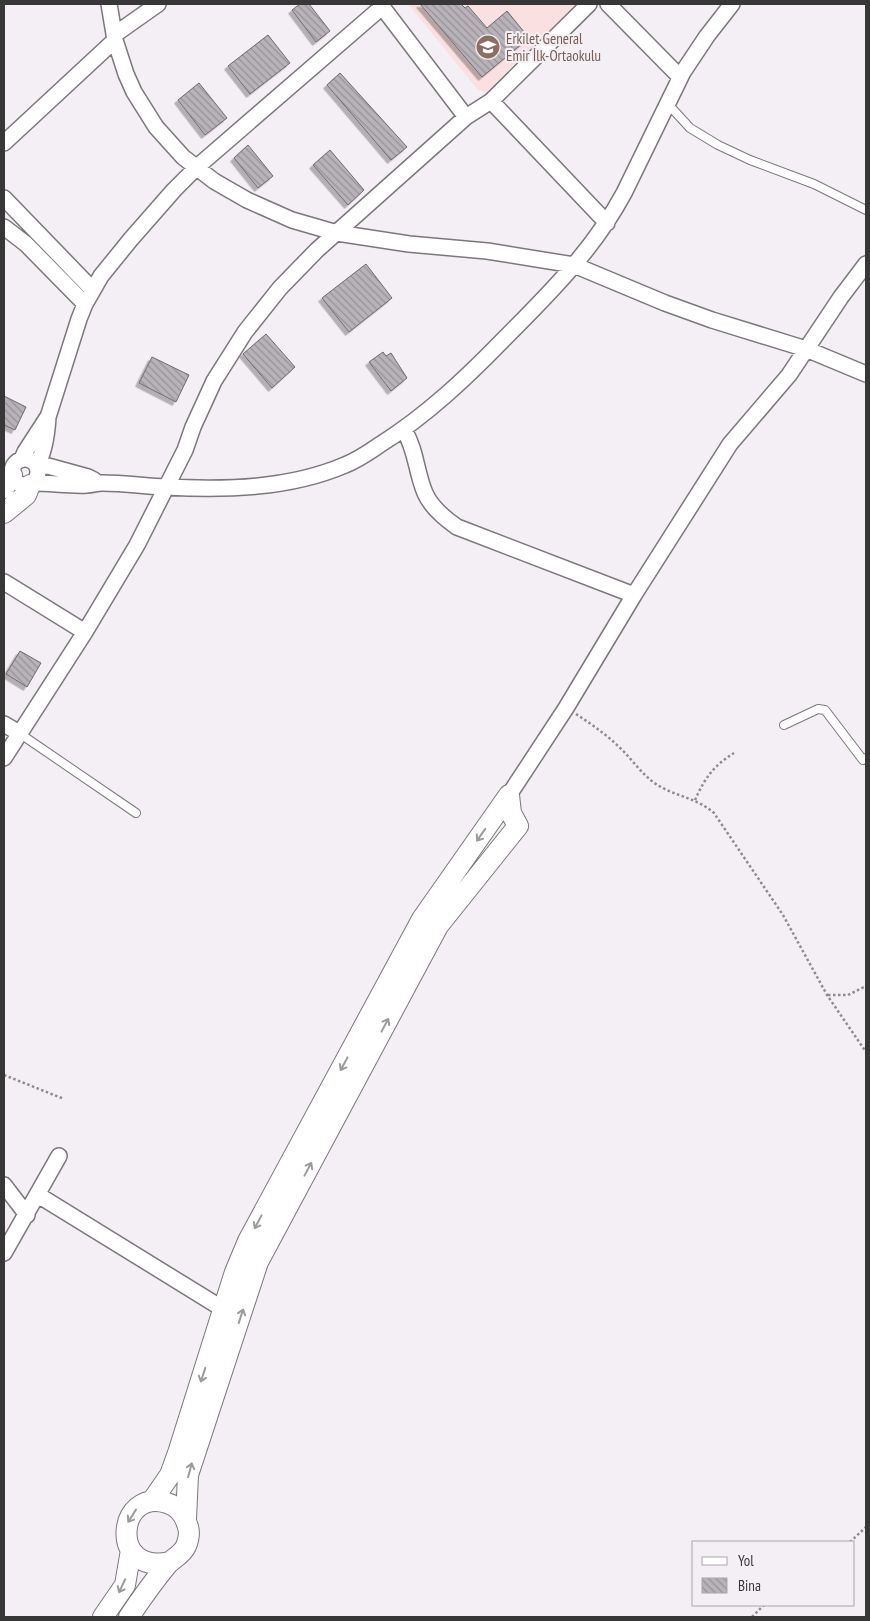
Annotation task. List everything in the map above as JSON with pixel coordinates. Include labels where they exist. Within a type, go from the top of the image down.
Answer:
[{"type":"street","points":[[109,4],[114,37],[126,74],[144,110],[169,142],[197,167],[214,181],[247,200],[292,220],[336,233],[409,244],[487,251],[574,265],[681,309],[760,336],[806,349],[866,374]]},
{"type":"street","points":[[4,143],[114,37],[158,4]]},
{"type":"street","points":[[4,758],[85,632],[137,545],[185,450],[193,427],[214,381],[240,340],[280,288],[304,262],[466,117],[491,101],[589,4]]},
{"type":"street","points":[[608,4],[680,78]]},
{"type":"street","points":[[4,455],[16,483],[21,485],[48,466],[88,477],[100,483],[232,488],[308,478],[346,465],[404,430],[467,376],[543,300],[607,223],[629,184],[680,78],[698,48],[732,4]]},
{"type":"street","points":[[12,471],[48,417],[85,304],[101,276],[152,214],[197,167],[381,5],[466,117]]},
{"type":"street","points":[[491,101],[607,223]]},
{"type":"street","points":[[4,198],[92,290]]},
{"type":"street","points":[[4,227],[26,244],[85,304]]},
{"type":"street","points":[[152,1501],[170,1475],[235,1272],[248,1241],[422,919],[509,795],[566,708],[634,595],[730,444],[789,375],[841,297],[866,264]]},
{"type":"street","points":[[4,513],[26,495],[42,455],[48,428],[48,417]]},
{"type":"street","points":[[404,430],[413,447],[425,492],[437,510],[450,522],[457,527],[634,595]]},
{"type":"street","points":[[12,471],[30,460],[34,475]]},
{"type":"street","points":[[4,582],[85,632]]},
{"type":"street","points":[[4,724],[19,733]]},
{"type":"street","points":[[186,1519],[188,1475],[258,1262],[438,926],[518,826],[511,813],[509,795]]},
{"type":"street","points":[[4,1253],[59,1156]]},
{"type":"street","points":[[4,1186],[27,1215]]},
{"type":"street","points":[[38,1195],[224,1309]]},
{"type":"street","points":[[129,1617],[170,1562],[186,1548],[189,1538],[189,1528],[180,1510],[172,1504],[152,1501],[139,1507],[129,1518],[126,1540],[138,1558],[148,1563],[159,1565],[170,1562]]},
{"type":"street","points":[[103,1617],[125,1585],[131,1550]]},
{"type":"lane","points":[[667,103],[690,128],[718,146],[814,184],[866,210]]},
{"type":"lane","points":[[784,725],[818,709],[825,710],[863,760],[866,758]]},
{"type":"lane","points":[[19,733],[136,813]]},
{"type":"path","points":[[566,708],[609,738],[641,772],[655,783],[672,792],[695,800],[714,813],[783,915],[827,995],[866,1052]]},
{"type":"path","points":[[695,800],[704,779],[719,764],[734,753]]},
{"type":"path","points":[[827,995],[848,995],[866,986]]},
{"type":"path","points":[[4,1074],[64,1099]]},
{"type":"path","points":[[851,1541],[866,1527]]},
{"type":"path","points":[[752,1617],[763,1606]]},
{"type":"shaded area","name":"Erkilet General Emir İlk-Ortaokulu","points":[[408,4],[577,4],[486,92],[478,90]]},
{"type":"building","points":[[300,4],[309,4],[330,31],[316,42],[292,10]]},
{"type":"building","points":[[420,4],[461,4],[465,8],[468,6],[487,28],[507,11],[529,38],[482,77]]},
{"type":"building","points":[[268,35],[290,63],[250,94],[228,66]]},
{"type":"building","points":[[340,73],[407,147],[391,160],[327,85]]},
{"type":"building","points":[[199,83],[227,118],[205,135],[178,100]]},
{"type":"building","points":[[248,145],[273,176],[258,188],[234,158]]},
{"type":"building","points":[[330,150],[364,190],[348,205],[313,165]]},
{"type":"building","points":[[366,264],[392,298],[349,332],[322,298]]},
{"type":"building","points":[[266,334],[295,367],[272,388],[243,354]]},
{"type":"building","points":[[383,352],[386,356],[391,353],[407,378],[391,391],[369,362]]},
{"type":"building","points":[[152,357],[189,375],[176,402],[139,383]]},
{"type":"building","points":[[4,396],[26,407],[15,430],[4,425]]},
{"type":"building","points":[[20,651],[41,663],[27,687],[6,674]]},
{"type":"place","name":"Erkilet General Emir İlk-Ortaokulu","points":[[488,47]]}]
